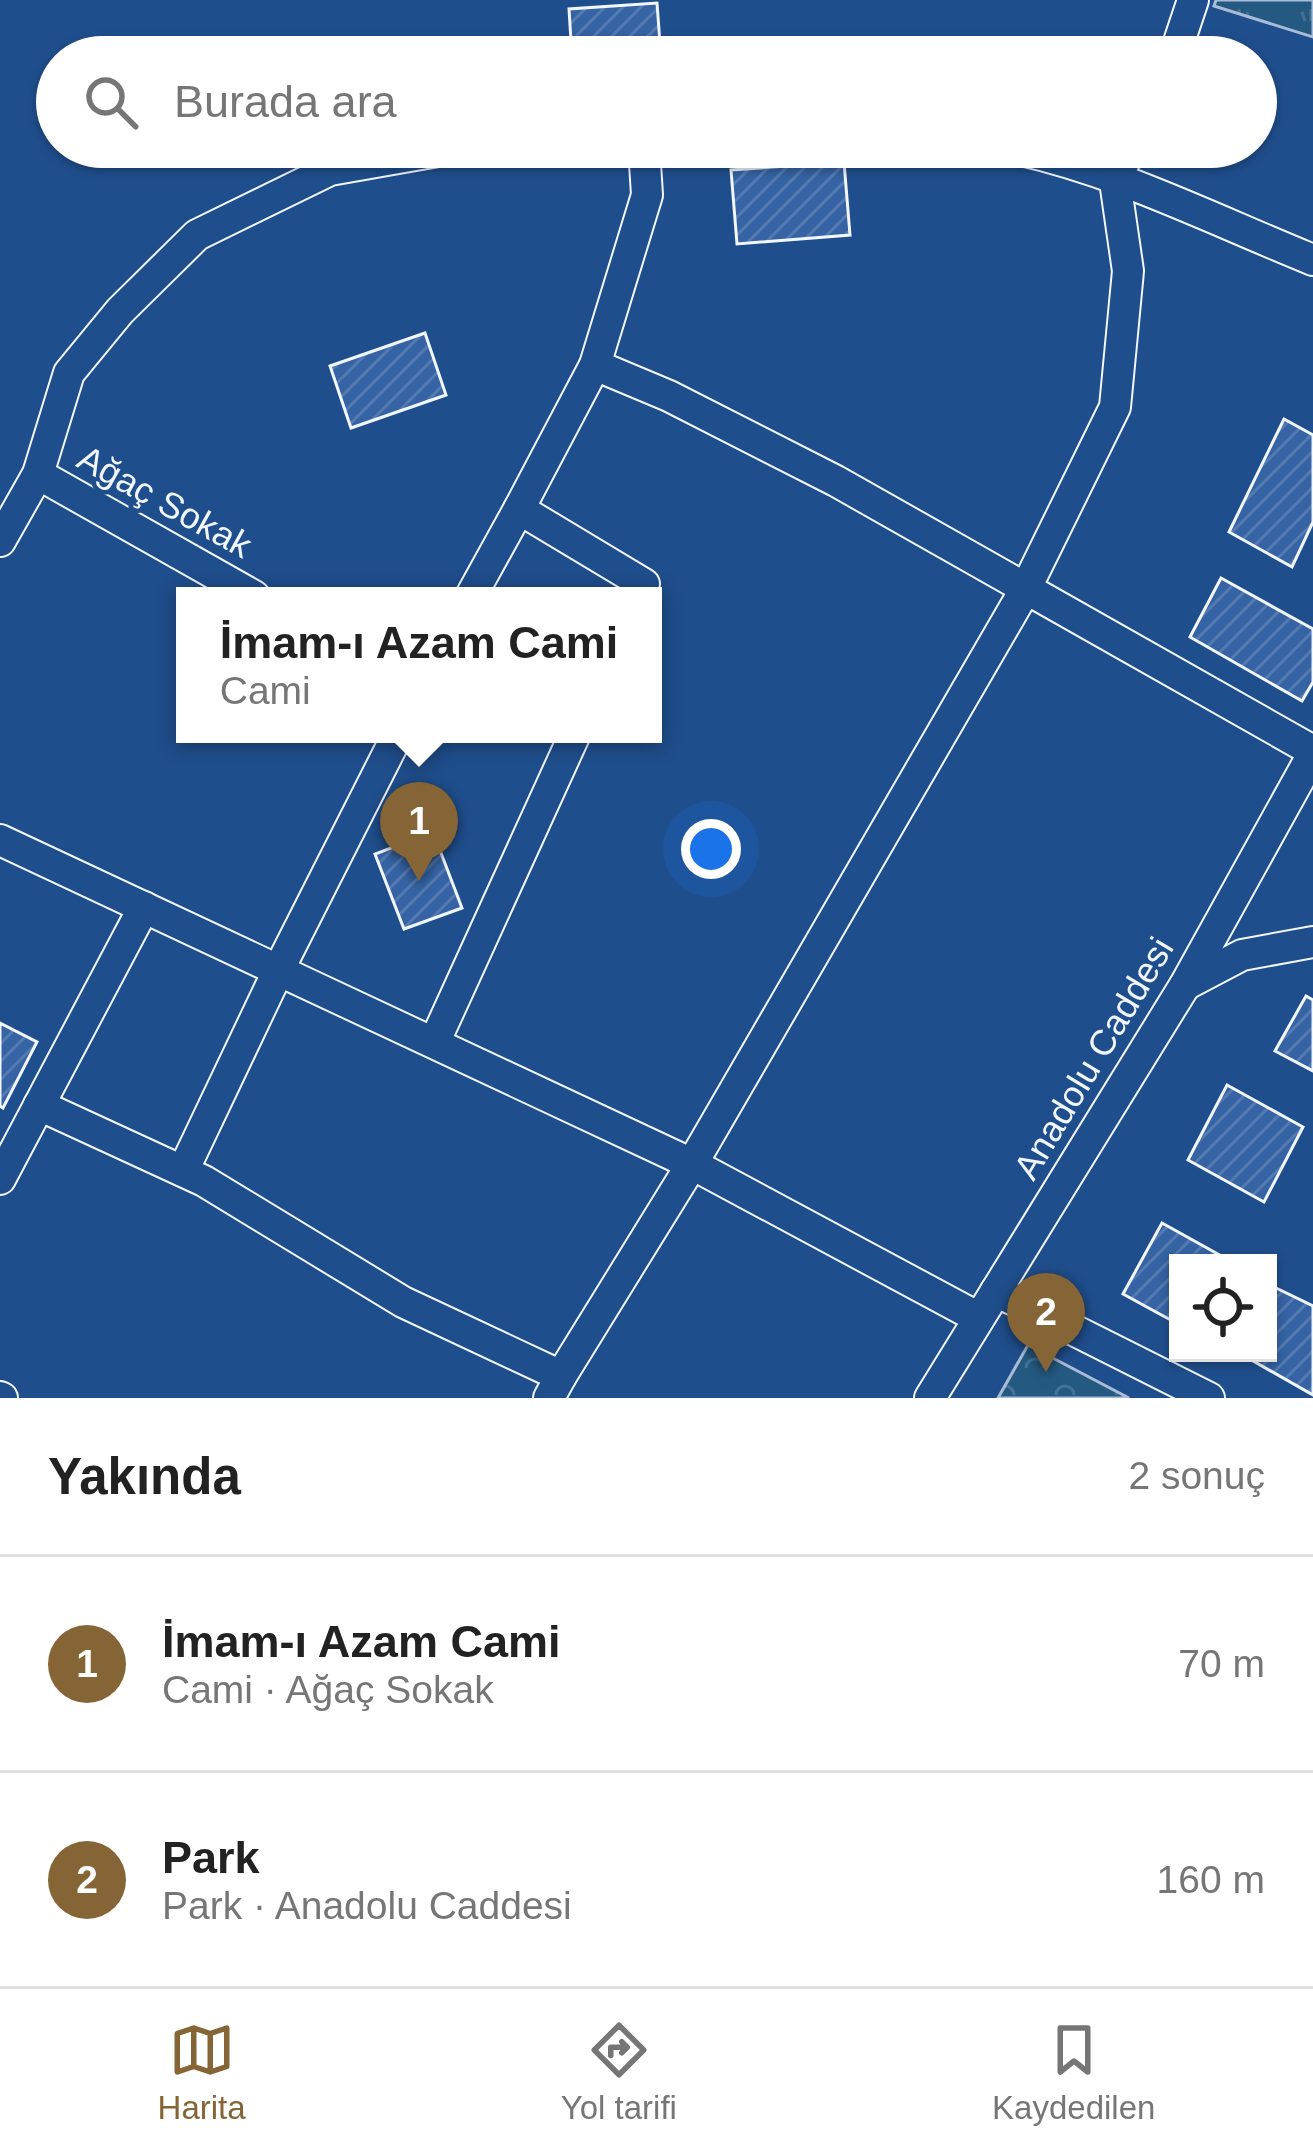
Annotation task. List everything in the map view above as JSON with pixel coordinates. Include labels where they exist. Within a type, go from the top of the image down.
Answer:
[{"type":"street","points":[[1181,36],[1193,0]]},
{"type":"street","points":[[0,541],[38,474],[69,373],[120,310],[197,235],[340,168]]},
{"type":"street","points":[[476,587],[595,365],[647,195],[646,168]]},
{"type":"street","points":[[1078,168],[1313,260]]},
{"type":"street","points":[[39,1105],[183,1172],[555,1387],[692,1164],[1025,590],[1115,407],[1128,271],[1115,181],[1121,168]]},
{"type":"street","points":[[595,365],[836,481],[1313,752]]},
{"type":"street","name":"Ağaç Sokak","points":[[38,474],[238,587]]},
{"type":"street","points":[[519,509],[642,587]]},
{"type":"street","points":[[183,1172],[393,743]]},
{"type":"street","points":[[435,1042],[571,743]]},
{"type":"street","name":"Anadolu Caddesi","points":[[930,1398],[1185,985],[1313,752]]},
{"type":"street","points":[[0,839],[692,1164],[979,1318]]},
{"type":"street","points":[[0,1179],[144,907]]},
{"type":"street","points":[[1185,985],[1242,955],[1313,942]]},
{"type":"street","points":[[996,1291],[1209,1398]]},
{"type":"green space","points":[[1216,0],[1313,0],[1313,37],[1214,6]]},
{"type":"green space","points":[[1028,1345],[1129,1398],[998,1398]]},
{"type":"building","points":[[657,3],[659,36],[571,36],[569,9]]},
{"type":"building","points":[[844,168],[850,235],[737,244],[731,170]]},
{"type":"building","points":[[425,333],[446,395],[351,428],[330,366]]},
{"type":"building","points":[[1284,419],[1313,435],[1313,522],[1292,567],[1229,532]]},
{"type":"building","points":[[1221,578],[1313,629],[1313,682],[1302,701],[1190,637]]},
{"type":"building","points":[[433,832],[462,908],[404,929],[375,854]]},
{"type":"building","points":[[1306,996],[1313,1000],[1313,1071],[1275,1051]]},
{"type":"building","points":[[0,1023],[37,1042],[3,1108],[0,1106]]},
{"type":"building","points":[[1227,1085],[1303,1127],[1264,1202],[1188,1160]]},
{"type":"building","points":[[1162,1223],[1218,1254],[1169,1254],[1169,1319],[1123,1294]]},
{"type":"building","points":[[1277,1288],[1313,1306],[1313,1395],[1255,1362],[1277,1362]]},
{"type":"place","name":"İmam-ı Azam Cami","points":[[419,881]]},
{"type":"place","name":"Park","points":[[1046,1372]]}]
